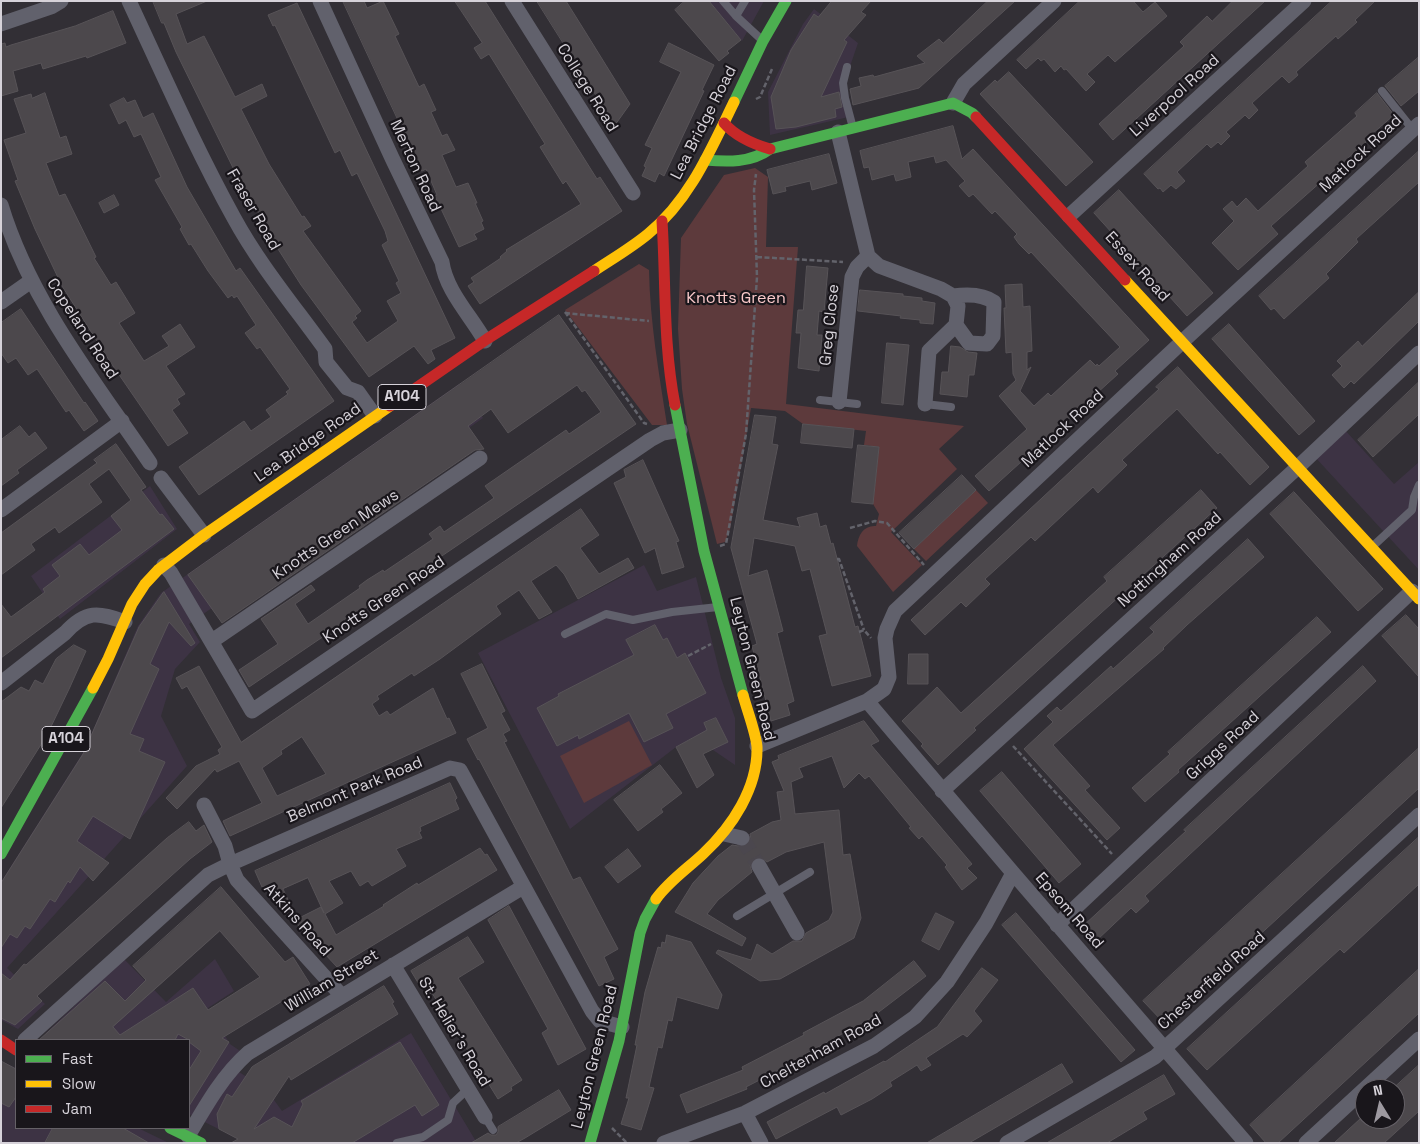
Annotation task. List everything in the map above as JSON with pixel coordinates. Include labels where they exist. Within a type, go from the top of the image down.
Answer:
[{"type":"main road","name":"Lea Bridge Road","points":[[1,854],[70,732],[144,586],[164,565],[204,535],[485,341],[648,234],[662,221],[690,188],[724,123],[763,41],[786,1]]},
{"type":"main road","points":[[705,160],[732,162],[743,160],[765,153],[770,149],[953,103]]},
{"type":"main road","name":"Essex Road","points":[[953,103],[972,113],[1069,216],[1415,595]]},
{"type":"main road","points":[[724,123],[731,131],[754,144],[770,149]]},
{"type":"main road","name":"Leyton Green Road","points":[[590,1143],[622,1027],[639,934],[653,904],[671,880],[724,834],[742,808],[756,763],[757,746],[704,552],[669,373],[665,247],[662,221]]},
{"type":"main road","points":[[1,1040],[15,1048]]},
{"type":"main road","points":[[172,1129],[194,1140]]},
{"type":"street","points":[[1,24],[61,1]]},
{"type":"street","name":"Fraser Road","points":[[129,1],[184,120],[234,218],[252,248],[325,349],[326,362],[347,388],[358,392],[375,416]]},
{"type":"street","name":"Merton Road","points":[[320,1],[442,262],[443,270],[462,308],[469,314],[485,341]]},
{"type":"street","name":"College Road","points":[[512,1],[633,193]]},
{"type":"street","points":[[953,103],[964,84],[1054,1]]},
{"type":"street","name":"Liverpool Road","points":[[1069,216],[1304,1]]},
{"type":"street","name":"Matlock Road","points":[[757,746],[867,701],[884,689],[889,677],[887,629],[895,611],[1183,341],[1416,127]]},
{"type":"street","points":[[846,130],[868,256],[879,266],[941,289],[954,296],[986,296],[994,302],[993,336],[987,344],[969,343],[956,325]]},
{"type":"street","name":"Copeland Road","points":[[1,205],[31,281],[71,348],[150,463]]},
{"type":"street","name":"Greg Close","points":[[840,402],[852,277],[857,267],[868,256]]},
{"type":"street","points":[[1,302],[31,281]]},
{"type":"street","points":[[925,404],[929,351],[956,325],[958,306],[954,296]]},
{"type":"street","name":"Nottingham Road","points":[[942,791],[1298,467],[1419,353]]},
{"type":"street","points":[[1,510],[122,421]]},
{"type":"street","name":"Knotts Green Road","points":[[164,565],[171,573],[212,641],[252,711],[650,440],[663,433],[680,430]]},
{"type":"street","name":"Knotts Green Mews","points":[[212,641],[480,458]]},
{"type":"street","points":[[161,478],[204,535]]},
{"type":"street","name":"Griggs Road","points":[[1057,925],[1415,595]]},
{"type":"street","points":[[1,683],[65,633],[72,625],[91,614],[125,622]]},
{"type":"street","name":"Epsom Road","points":[[867,701],[942,791],[1246,1143]]},
{"type":"street","name":"Belmont Park Road","points":[[26,1039],[208,875],[450,768],[460,770],[592,1011],[600,1021],[622,1027]]},
{"type":"street","name":"Atkins Road","points":[[204,805],[225,846],[237,880],[342,996]]},
{"type":"street","name":"Chesterfield Road","points":[[1007,1143],[1155,1057],[1419,815]]},
{"type":"street","points":[[724,834],[742,838]]},
{"type":"street","points":[[759,866],[798,933]]},
{"type":"street","name":"Cheltenham Road","points":[[664,1143],[745,1113],[874,1046],[915,1017],[948,982],[986,923],[1013,873]]},
{"type":"street","name":"William Street","points":[[194,1140],[207,1103],[236,1064],[248,1053],[523,887]]},
{"type":"street","name":"St. Helier's Road","points":[[393,965],[489,1124]]},
{"type":"street","points":[[1306,1143],[1419,1039]]},
{"type":"street","points":[[745,1113],[761,1143]]},
{"type":"lane","points":[[723,1],[763,41]]},
{"type":"lane","points":[[736,16],[745,1]]},
{"type":"lane","points":[[846,130],[843,83],[847,67]]},
{"type":"lane","points":[[1382,91],[1416,127]]},
{"type":"lane","points":[[820,400],[857,404]]},
{"type":"lane","points":[[925,404],[951,407]]},
{"type":"lane","points":[[1372,548],[1412,510],[1419,484]]},
{"type":"lane","points":[[1412,510],[1419,517]]},
{"type":"lane","points":[[565,634],[606,614],[633,620],[672,612],[720,607]]},
{"type":"lane","points":[[737,916],[810,872]]},
{"type":"lane","points":[[397,1143],[425,1140],[448,1120],[453,1103],[468,1089]]},
{"type":"path","points":[[726,544],[746,434],[757,278],[754,190],[757,170]]},
{"type":"path","points":[[757,257],[846,262],[857,267]]},
{"type":"path","points":[[644,423],[566,313],[666,323]]},
{"type":"path","points":[[850,528],[875,521],[886,523],[933,575]]},
{"type":"path","points":[[838,560],[840,559],[864,630]]},
{"type":"path","points":[[688,656],[728,636]]},
{"type":"path","points":[[1003,735],[1122,865]]},
{"type":"shaded area","points":[[709,1],[764,1],[742,41]]},
{"type":"shaded area","points":[[814,9],[858,43],[845,81],[853,116],[770,135],[768,92],[803,24]]},
{"type":"shaded area","points":[[459,384],[483,418],[189,624],[200,642],[175,669],[161,716],[187,766],[7,968],[45,1004],[18,1029],[1,1020],[1,882],[84,751],[138,626],[161,593]]},
{"type":"shaded area","points":[[1344,429],[1394,484],[1419,462],[1419,570],[1314,456]]},
{"type":"shaded area","points":[[150,486],[177,529],[60,619],[31,576]]},
{"type":"shaded area","points":[[644,565],[657,591],[696,577],[721,678],[735,718],[735,765],[694,737],[676,747],[570,829],[478,653]]},
{"type":"shaded area","points":[[124,959],[166,1002],[215,959],[234,991],[208,1008],[230,1044],[249,1057],[239,1072],[276,1095],[274,1100],[282,1111],[411,1033],[477,1143],[246,1143],[190,1115],[190,1039],[47,1039],[46,1033]]},
{"type":"shaded area","points":[[1,1061],[15,1068],[15,1129],[140,1129],[169,1143],[1,1143]]},
{"type":"green space","name":"Knotts Green","points":[[755,168],[768,177],[766,247],[798,247],[786,404],[964,426],[939,449],[957,469],[891,532],[922,565],[893,592],[857,546],[862,532],[868,527],[876,526],[879,514],[873,504],[879,447],[864,445],[866,431],[803,424],[785,411],[751,408],[730,529],[725,542],[717,544],[687,424],[682,389],[678,329],[681,238],[724,175]]},
{"type":"green space","name":"Knotts Green","points":[[639,264],[649,270],[653,329],[667,425],[652,425],[565,310]]},
{"type":"green space","points":[[976,490],[988,503],[926,561],[914,549]]},
{"type":"green space","points":[[629,721],[652,765],[584,803],[560,756]]},
{"type":"building","points":[[153,1],[207,1],[176,14],[187,44],[204,36],[235,97],[262,84],[267,96],[241,109],[269,164],[302,217],[304,216],[311,226],[303,231],[361,311],[352,322],[367,343],[398,321],[387,301],[401,293],[396,283],[399,281],[382,245],[388,241],[385,231],[357,173],[352,176],[340,150],[335,153],[275,25],[273,26],[268,15],[297,3],[455,338],[431,350],[435,359],[428,364],[414,346],[369,377],[301,285],[271,238],[273,237],[241,184]]},
{"type":"building","points":[[343,1],[364,1],[367,8],[383,1],[399,34],[395,36],[419,87],[424,84],[436,110],[431,112],[442,136],[447,134],[455,150],[442,155],[456,187],[468,183],[477,203],[475,203],[483,221],[481,222],[484,229],[474,234],[477,239],[459,247],[435,196],[437,195],[426,169],[422,171]]},
{"type":"building","points":[[455,1],[485,1],[597,179],[600,177],[622,211],[480,304],[468,286],[474,282],[471,278],[501,258],[506,250],[581,204],[566,181],[563,184],[540,147],[545,144],[489,54],[481,59],[474,48],[482,43]]},
{"type":"building","points":[[537,1],[566,1],[630,104],[615,125]]},
{"type":"building","points":[[685,1],[709,1],[741,40],[727,51],[729,53],[719,61],[675,10]]},
{"type":"building","points":[[832,1],[871,1],[861,12],[866,15],[844,40],[847,42],[821,97],[839,92],[842,107],[835,109],[836,117],[796,127],[776,129],[771,97],[791,50],[814,14],[818,17]]},
{"type":"building","points":[[988,1],[1015,1],[919,88],[853,105],[850,89],[861,86],[859,78],[873,75],[874,77],[925,63],[917,56],[939,39],[943,43]]},
{"type":"building","points":[[1080,1],[1133,1],[1143,12],[1155,2],[1167,16],[1115,62],[1108,55],[1087,74],[1095,82],[1086,91],[1061,66],[1055,72],[1044,59],[1041,61],[1038,58],[1026,69],[1017,60]]},
{"type":"building","points":[[1233,1],[1265,1],[1113,140],[1099,124],[1184,46],[1180,42],[1207,16],[1212,21]]},
{"type":"building","points":[[1332,1],[1375,1],[1355,20],[1357,22],[1338,39],[1336,36],[1296,72],[1298,75],[1289,83],[1282,76],[1252,103],[1258,110],[1249,119],[1245,115],[1226,132],[1230,136],[1221,145],[1218,142],[1211,148],[1207,144],[1177,172],[1185,181],[1176,189],[1171,185],[1163,192],[1160,188],[1158,189],[1144,174]]},
{"type":"building","points":[[113,11],[126,43],[87,58],[86,56],[43,69],[41,63],[13,71],[18,91],[1,96],[1,44],[5,43],[6,47],[75,26]]},
{"type":"building","points":[[669,43],[714,65],[702,90],[704,91],[664,176],[659,173],[655,182],[642,176],[652,148],[645,145],[681,72],[660,62]]},
{"type":"building","points":[[1419,57],[1419,91],[1401,106],[1385,86]]},
{"type":"building","points":[[1009,72],[1093,162],[1066,186],[980,94],[995,80],[997,82]]},
{"type":"building","points":[[45,93],[60,138],[66,136],[72,154],[46,163],[59,196],[65,194],[96,257],[94,258],[111,285],[116,282],[135,313],[119,323],[144,361],[169,346],[162,336],[180,324],[195,347],[166,366],[185,394],[177,399],[180,404],[172,410],[188,433],[168,446],[111,363],[62,286],[15,181],[18,180],[4,140],[26,133],[14,99],[31,94],[32,98]]},
{"type":"building","points":[[1377,93],[1394,115],[1271,226],[1278,234],[1238,270],[1212,243],[1234,221],[1223,209],[1232,201],[1237,207],[1246,198],[1258,211],[1308,166],[1305,162],[1357,116],[1355,113]]},
{"type":"building","points":[[124,98],[127,103],[135,100],[143,118],[153,113],[187,187],[236,271],[240,268],[334,401],[199,495],[179,467],[244,421],[251,431],[271,417],[266,410],[288,394],[286,392],[290,389],[260,347],[257,349],[245,333],[256,325],[237,296],[234,298],[232,295],[228,298],[191,244],[189,245],[180,229],[182,227],[155,180],[161,177],[141,134],[134,137],[126,120],[119,124],[110,105]]},
{"type":"building","points":[[953,126],[962,159],[973,149],[1149,340],[1115,371],[1118,374],[989,491],[975,476],[1027,429],[999,396],[1016,380],[1013,374],[1012,352],[1006,353],[1005,285],[1022,284],[1023,307],[1030,306],[1032,351],[1027,352],[1027,370],[1031,367],[1020,391],[1034,406],[1048,393],[1051,396],[1090,360],[1096,366],[1097,364],[1099,366],[1120,347],[1031,252],[1029,254],[1019,244],[1014,237],[1017,234],[995,211],[992,214],[973,194],[969,197],[959,186],[965,181],[946,160],[936,163],[934,156],[908,162],[911,177],[896,181],[894,174],[872,180],[869,167],[864,168],[860,151]]},
{"type":"building","points":[[1419,151],[1419,182],[1356,239],[1358,242],[1326,274],[1329,278],[1284,319],[1274,308],[1271,310],[1259,296]]},
{"type":"building","points":[[829,154],[837,183],[812,190],[810,181],[785,187],[786,191],[773,194],[767,170]]},
{"type":"building","points":[[1119,190],[1213,293],[1187,316],[1094,213]]},
{"type":"building","points":[[114,195],[119,205],[104,213],[99,203]]},
{"type":"building","points":[[807,266],[828,268],[824,312],[819,311],[817,335],[822,335],[819,371],[798,368],[801,333],[796,333],[798,310],[803,310]]},
{"type":"building","points":[[860,290],[903,294],[903,296],[922,298],[922,301],[935,303],[933,324],[920,323],[920,320],[900,318],[901,316],[858,311]]},
{"type":"building","points":[[1419,292],[1419,321],[1354,384],[1351,381],[1344,388],[1332,375],[1342,366],[1337,361],[1358,341],[1362,346]]},
{"type":"building","points":[[21,309],[98,421],[84,431],[69,410],[66,412],[37,369],[28,375],[16,358],[8,363],[1,353],[1,323]]},
{"type":"building","points":[[559,315],[636,424],[249,687],[239,670],[278,644],[261,619],[311,585],[315,590],[295,604],[308,624],[360,588],[359,586],[367,580],[383,570],[384,572],[433,539],[429,534],[440,526],[444,532],[494,498],[485,486],[566,430],[569,434],[601,412],[585,390],[582,392],[577,385],[508,433],[491,409],[468,426],[484,449],[475,450],[222,623],[188,575]]},
{"type":"building","points":[[1229,324],[1315,421],[1299,435],[1212,339]]},
{"type":"building","points":[[887,343],[909,345],[903,405],[882,403]]},
{"type":"building","points":[[951,346],[977,353],[974,375],[969,375],[967,397],[940,394],[942,372],[948,372]]},
{"type":"building","points":[[1178,367],[1269,467],[1250,485],[1220,452],[1218,454],[1177,409],[1122,460],[1127,465],[1098,493],[1093,487],[1035,541],[1031,537],[985,579],[990,584],[966,607],[961,602],[925,635],[911,620],[1159,389],[1156,387]]},
{"type":"building","points":[[1419,382],[1419,414],[1373,457],[1358,440]]},
{"type":"building","points":[[755,415],[776,417],[772,444],[778,445],[763,520],[800,527],[797,518],[817,513],[820,527],[826,525],[831,544],[833,543],[855,627],[858,626],[871,676],[832,686],[819,636],[827,634],[810,569],[802,571],[795,546],[754,538],[748,576],[767,570],[783,631],[777,633],[794,701],[787,704],[790,715],[771,721],[752,646],[757,644],[731,548]]},
{"type":"building","points":[[803,424],[854,429],[852,448],[801,443]]},
{"type":"building","points":[[20,426],[29,437],[35,432],[47,448],[17,470],[19,473],[1,486],[1,440]]},
{"type":"building","points":[[116,444],[146,487],[141,490],[160,515],[162,514],[174,529],[1,658],[1,604],[11,617],[45,592],[43,589],[60,576],[52,565],[80,544],[89,555],[122,530],[111,516],[131,500],[109,469],[89,484],[102,502],[59,533],[55,527],[31,544],[35,550],[1,575],[1,533],[97,463],[94,460]]},
{"type":"building","points":[[858,445],[879,447],[873,504],[852,502]]},
{"type":"building","points":[[643,460],[679,541],[676,542],[684,567],[662,574],[655,548],[645,553],[614,483],[626,477],[624,470]]},
{"type":"building","points":[[962,475],[976,490],[914,549],[899,533]]},
{"type":"building","points":[[1201,490],[1217,508],[974,728],[976,730],[938,765],[921,746],[923,744],[902,721],[937,687],[961,713],[1107,581],[1104,577]]},
{"type":"building","points":[[1294,492],[1383,589],[1358,611],[1270,514]]},
{"type":"building","points":[[581,509],[599,535],[580,548],[599,574],[628,558],[634,568],[578,599],[564,574],[556,565],[531,581],[552,612],[539,619],[519,590],[496,606],[501,614],[440,659],[414,676],[412,673],[377,696],[379,699],[372,704],[379,716],[387,711],[390,715],[433,688],[447,719],[449,718],[456,733],[230,836],[223,821],[262,803],[239,761],[217,772],[215,769],[177,809],[166,798],[196,766],[220,754],[218,750],[222,747],[187,686],[182,689],[176,678],[199,666],[241,742]],"holes":[[[302,737],[326,774],[277,796],[262,768],[282,754],[281,751]]]},
{"type":"building","points":[[1248,539],[1264,557],[1187,625],[1164,649],[1053,745],[1090,786],[1085,790],[1120,828],[1107,840],[1024,749],[1053,722],[1047,716],[1057,707],[1061,711],[1111,666],[1113,669],[1154,632],[1150,628]]},
{"type":"building","points":[[164,592],[195,643],[191,646],[169,622],[150,664],[159,669],[130,734],[144,739],[139,751],[165,762],[130,839],[93,816],[77,841],[109,863],[93,881],[80,867],[70,883],[68,881],[55,902],[50,899],[30,929],[25,926],[17,938],[10,934],[1,948],[1,883],[83,754],[139,627]]},
{"type":"building","points":[[1406,615],[1419,629],[1419,677],[1382,636]]},
{"type":"building","points":[[1317,617],[1331,632],[1145,802],[1132,788],[1170,754],[1168,752]]},
{"type":"building","points":[[655,625],[663,640],[667,638],[677,658],[685,653],[706,693],[666,714],[673,728],[644,742],[629,713],[579,739],[578,735],[557,746],[537,708],[559,696],[558,694],[634,655],[626,640]]},
{"type":"building","points":[[74,645],[86,651],[70,687],[47,735],[1,808],[1,702],[21,687],[29,691],[35,680],[43,684],[56,659]]},
{"type":"building","points":[[909,654],[928,654],[928,684],[908,684]]},
{"type":"building","points":[[482,664],[505,711],[501,713],[510,730],[503,734],[507,741],[504,742],[573,880],[580,877],[618,949],[604,957],[614,979],[599,986],[467,739],[488,728],[461,674]]},
{"type":"building","points":[[1363,666],[1376,681],[1145,896],[1149,901],[1136,913],[1131,908],[1096,941],[1083,926],[1186,831],[1184,830]]},
{"type":"building","points":[[716,718],[728,742],[703,754],[714,775],[697,788],[676,747],[707,730],[704,723]]},
{"type":"building","points":[[864,721],[879,741],[871,745],[972,864],[967,868],[977,878],[962,890],[945,867],[947,865],[922,836],[919,839],[909,828],[911,827],[869,776],[865,779],[859,773],[844,788],[832,756],[799,768],[803,777],[791,782],[795,814],[839,810],[843,855],[850,854],[861,918],[854,938],[780,979],[760,981],[716,953],[718,950],[751,960],[757,944],[772,954],[793,941],[802,941],[806,933],[829,920],[833,912],[824,842],[786,852],[767,862],[760,857],[754,858],[750,865],[752,872],[718,900],[707,914],[746,938],[742,946],[675,912],[693,883],[718,856],[732,845],[745,847],[751,840],[750,834],[772,822],[781,820],[777,792],[784,791],[772,762],[779,759],[778,756]]},
{"type":"building","points":[[1419,748],[1419,788],[1164,1023],[1143,1001]]},
{"type":"building","points":[[660,765],[682,793],[661,809],[663,812],[638,831],[614,800]]},
{"type":"building","points":[[1002,772],[1081,864],[1059,883],[980,791]]},
{"type":"building","points":[[450,783],[457,798],[455,800],[459,809],[420,827],[421,831],[419,832],[422,838],[396,849],[406,866],[372,886],[368,881],[360,886],[351,871],[329,881],[343,903],[325,914],[336,935],[384,906],[417,883],[418,885],[480,848],[485,855],[487,854],[497,870],[337,967],[269,894],[265,886],[262,887],[255,871]],"holes":[[[308,878],[324,913],[321,907],[297,919],[283,889]]]},
{"type":"building","points":[[189,822],[196,831],[204,825],[212,842],[190,859],[37,996],[42,1001],[15,1025],[1,1018],[1,973],[10,980],[24,964],[26,965],[167,838]]},
{"type":"building","points":[[1419,837],[1419,884],[1344,953],[1340,949],[1207,1070],[1187,1049]]},
{"type":"building","points":[[628,849],[641,866],[618,883],[605,867]]},
{"type":"building","points":[[221,887],[285,962],[293,957],[310,984],[222,1038],[229,1042],[190,1104],[190,1068],[201,1051],[190,1043],[190,1039],[178,1034],[176,1039],[40,1039],[105,981],[125,1001],[146,980],[133,966]],"holes":[[[220,931],[260,977],[208,1010],[193,988],[120,1035],[113,1027]]]},
{"type":"building","points":[[509,906],[586,1049],[558,1065],[542,1033],[548,1029],[488,920]]},
{"type":"building","points":[[936,913],[954,922],[939,950],[922,941]]},
{"type":"building","points":[[1016,913],[1135,1050],[1121,1062],[1002,925]]},
{"type":"building","points":[[667,935],[691,942],[722,995],[718,1009],[677,997],[672,1021],[668,1020],[662,1048],[658,1047],[649,1087],[654,1088],[641,1130],[621,1124],[629,1098],[626,1098],[645,992],[658,947],[661,948],[662,942],[665,943]]},
{"type":"building","points":[[468,937],[484,962],[458,978],[522,1080],[511,1087],[512,1090],[498,1099],[432,993],[429,995],[423,985],[420,986],[411,971]]},
{"type":"building","points":[[914,961],[926,976],[871,1018],[807,1053],[808,1055],[746,1087],[747,1089],[687,1113],[680,1095],[743,1070],[742,1067],[804,1035],[803,1033],[863,1001]]},
{"type":"building","points":[[982,968],[998,980],[974,1011],[982,1021],[967,1037],[963,1034],[926,1058],[931,1065],[921,1071],[917,1065],[890,1082],[892,1086],[872,1099],[841,1115],[837,1107],[776,1139],[767,1122],[885,1062],[937,1027]]},
{"type":"building","points":[[1419,969],[1419,1013],[1278,1143],[1266,1143],[1250,1125]]},
{"type":"building","points":[[384,986],[394,1002],[392,1003],[398,1014],[291,1080],[289,1076],[254,1129],[274,1117],[292,1127],[303,1104],[301,1101],[400,1042],[439,1105],[422,1116],[415,1105],[352,1143],[231,1143],[238,1139],[219,1129],[217,1114],[227,1094],[232,1097],[252,1067]]},
{"type":"building","points":[[1,1061],[15,1068],[15,1098],[9,1107],[1,1103]]},
{"type":"building","points":[[1062,1064],[1073,1082],[1017,1115],[969,1143],[927,1143]]},
{"type":"building","points":[[1419,1065],[1419,1111],[1405,1124],[1405,1079]]},
{"type":"building","points":[[1164,1075],[1175,1094],[1143,1112],[1147,1119],[1107,1143],[1047,1143]]},
{"type":"building","points":[[559,1090],[571,1110],[525,1138],[516,1143],[471,1143],[488,1133],[496,1135],[498,1127]]},
{"type":"building","points":[[1355,1124],[1355,1129],[1399,1129],[1384,1143],[1334,1143]]},
{"type":"building","points":[[52,1129],[125,1129],[149,1143],[45,1143]]},
{"type":"tunnel","points":[[742,838],[759,866]]},
{"type":"traffic: fast","points":[[734,102],[763,41],[786,1]]},
{"type":"traffic: fast","points":[[705,160],[730,161],[747,159],[763,154],[770,149],[953,103],[976,117]]},
{"type":"traffic: fast","points":[[675,405],[704,551],[743,695]]},
{"type":"traffic: fast","points":[[1,854],[93,688]]},
{"type":"traffic: fast","points":[[590,1143],[619,1041],[640,933],[656,899]]},
{"type":"traffic: fast","points":[[172,1129],[201,1143]]},
{"type":"traffic: slow","points":[[594,271],[648,234],[676,206],[698,173],[734,102]]},
{"type":"traffic: slow","points":[[1125,280],[1419,599]]},
{"type":"traffic: slow","points":[[93,688],[132,604],[145,584],[158,570],[204,535],[390,406]]},
{"type":"traffic: slow","points":[[656,899],[678,875],[703,854],[724,832],[748,792],[753,777],[757,747],[743,695]]},
{"type":"traffic: jam","points":[[976,117],[1125,280]]},
{"type":"traffic: jam","points":[[724,123],[745,139],[770,149]]},
{"type":"traffic: jam","points":[[662,221],[668,359],[675,405]]},
{"type":"traffic: jam","points":[[390,406],[487,339],[594,271]]},
{"type":"traffic: jam","points":[[1,1040],[15,1049]]}]
